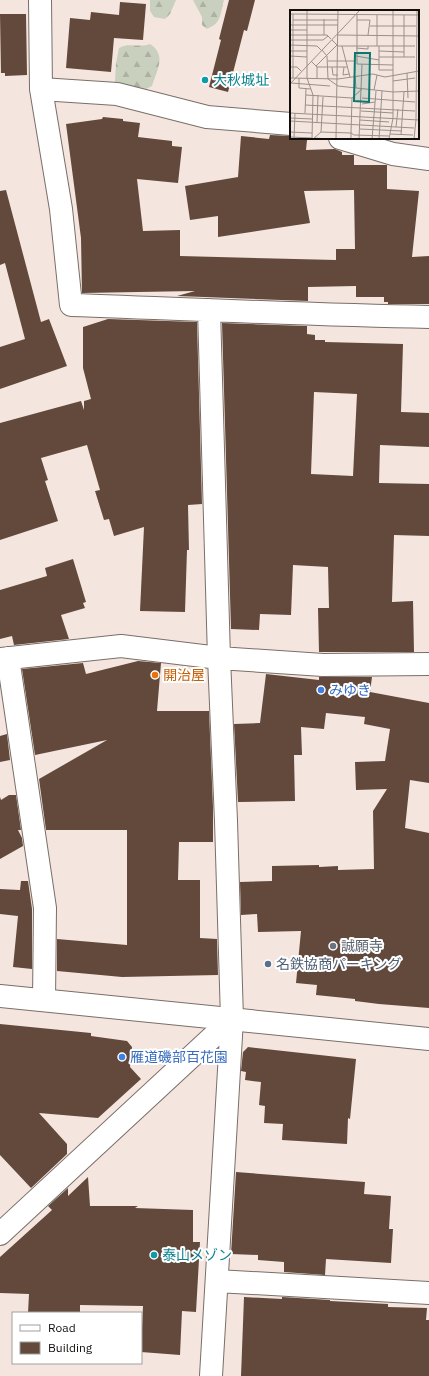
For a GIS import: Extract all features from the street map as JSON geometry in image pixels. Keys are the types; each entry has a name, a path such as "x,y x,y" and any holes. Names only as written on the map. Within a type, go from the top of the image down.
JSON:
{"street":[{"path":"40,0 41,89 61,209 71,305 317,315 429,317"},
{"path":"41,89 117,94 207,117 290,124"},
{"path":"343,139 393,154 429,159"},
{"path":"209,310 219,658 227,828 232,1019 211,1376"},
{"path":"44,1000 46,908 4,658 121,646 219,658 323,665 429,664"},
{"path":"0,996 429,1040"},
{"path":"0,1234 232,1019"},
{"path":"217,1280 429,1293"}],"green space":[{"path":"150,0 176,0 170,14 165,19 154,17 150,11"},
{"path":"193,0 224,0 220,18 212,27 207,29 202,25 202,17"},
{"path":"150,44 155,48 159,58 158,69 152,86 146,89 115,82 116,63 119,48 126,45"}],"building":[{"path":"229,0 255,0 247,31 244,30 228,92 209,87"},
{"path":"120,2 146,4 143,40 114,38 111,72 66,68 70,18 90,20 91,12 119,15"},
{"path":"0,14 26,14 27,75 5,76 5,73 1,73"},
{"path":"103,117 123,119 123,121 140,123 138,137 172,141 172,146 182,147 178,183 137,179 143,231 180,230 180,256 336,260 336,249 355,249 354,190 304,191 310,223 218,237 218,216 190,220 185,186 238,177 241,136 269,139 270,135 290,136 290,139 307,140 306,150 335,149 342,152 342,155 354,155 354,165 387,165 387,189 419,191 412,257 429,256 429,304 388,304 388,302 384,302 384,297 356,297 356,286 308,287 308,301 177,296 195,291 82,293 81,238 66,124 102,119"},
{"path":"6,190 41,322 49,319 67,366 0,389 0,347 25,339 5,263 0,265 0,191"},
{"path":"108,319 197,322 202,504 188,505 189,550 187,550 185,612 140,611 144,527 114,536 109,519 104,520 95,491 100,490 87,445 41,458 48,480 45,481 58,521 0,540 0,423 81,401 84,410 84,401 91,399 83,368 83,327"},
{"path":"222,323 307,326 307,334 315,335 315,340 325,340 325,342 403,344 401,412 429,413 429,447 380,445 379,483 429,484 429,536 394,535 392,602 413,601 414,652 319,652 318,608 329,608 328,567 293,565 291,615 260,614 259,630 231,629","holes":["314,392 357,394 353,476 311,474"]},
{"path":"73,559 86,602 83,603 85,608 61,615 69,639 14,645 12,636 0,639 0,590 47,576 45,568"},
{"path":"138,661 161,663 157,711 209,711 213,842 179,842 178,880 200,880 200,938 217,939 218,975 122,977 57,971 57,939 127,945 127,830 46,830 39,779 107,740 35,755 22,669 83,663 86,674"},
{"path":"266,674 319,680 319,677 372,677 370,692 429,703 429,783 410,780 405,828 429,833 429,1008 379,1004 355,1001 355,999 316,995 317,985 296,983 301,931 258,932 257,914 241,915 240,882 272,881 272,866 319,865 319,867 338,866 338,870 374,869 373,811 387,789 356,790 355,762 385,761 390,729 364,724 365,717 326,713 324,729 301,727 302,755 294,755 295,801 238,802 234,724 260,723"},
{"path":"7,734 10,760 0,762 0,736"},
{"path":"9,795 16,795 21,830 18,830 22,838 23,846 0,859 0,797 1,800"},
{"path":"21,881 28,881 32,909 32,969 13,967 18,916 0,914 0,889 20,890"},
{"path":"0,1024 91,1033 91,1036 127,1041 132,1047 130,1067 141,1079 98,1118 39,1113 67,1144 67,1154 31,1188 0,1155"},
{"path":"248,1047 356,1059 350,1119 348,1118 347,1144 282,1140 283,1124 264,1123 265,1106 259,1105 261,1082 245,1080 246,1072 241,1071 243,1052"},
{"path":"236,1172 365,1182 364,1194 391,1196 389,1229 393,1229 391,1263 326,1259 325,1275 284,1272 284,1262 258,1260 258,1255 231,1254"},
{"path":"88,1177 90,1206 138,1206 135,1208 193,1210 193,1242 200,1242 196,1312 182,1311 180,1355 142,1352 143,1306 80,1305 80,1312 28,1312 29,1294 0,1293 0,1257 52,1210 48,1206 68,1188 68,1196"},
{"path":"244,1297 282,1299 282,1297 388,1304 388,1307 427,1308 426,1320 429,1320 429,1376 241,1376"}],"place":[{"name":"大秋城址","path":"205,80"},
{"name":"開治屋","path":"155,675"},
{"name":"みゆき","path":"321,690"},
{"name":"誠願寺","path":"333,946"},
{"name":"名鉄協商パーキング","path":"268,964"},
{"name":"雁道磯部百花園","path":"122,1057"},
{"name":"泰山メゾン","path":"154,1255"}]}
